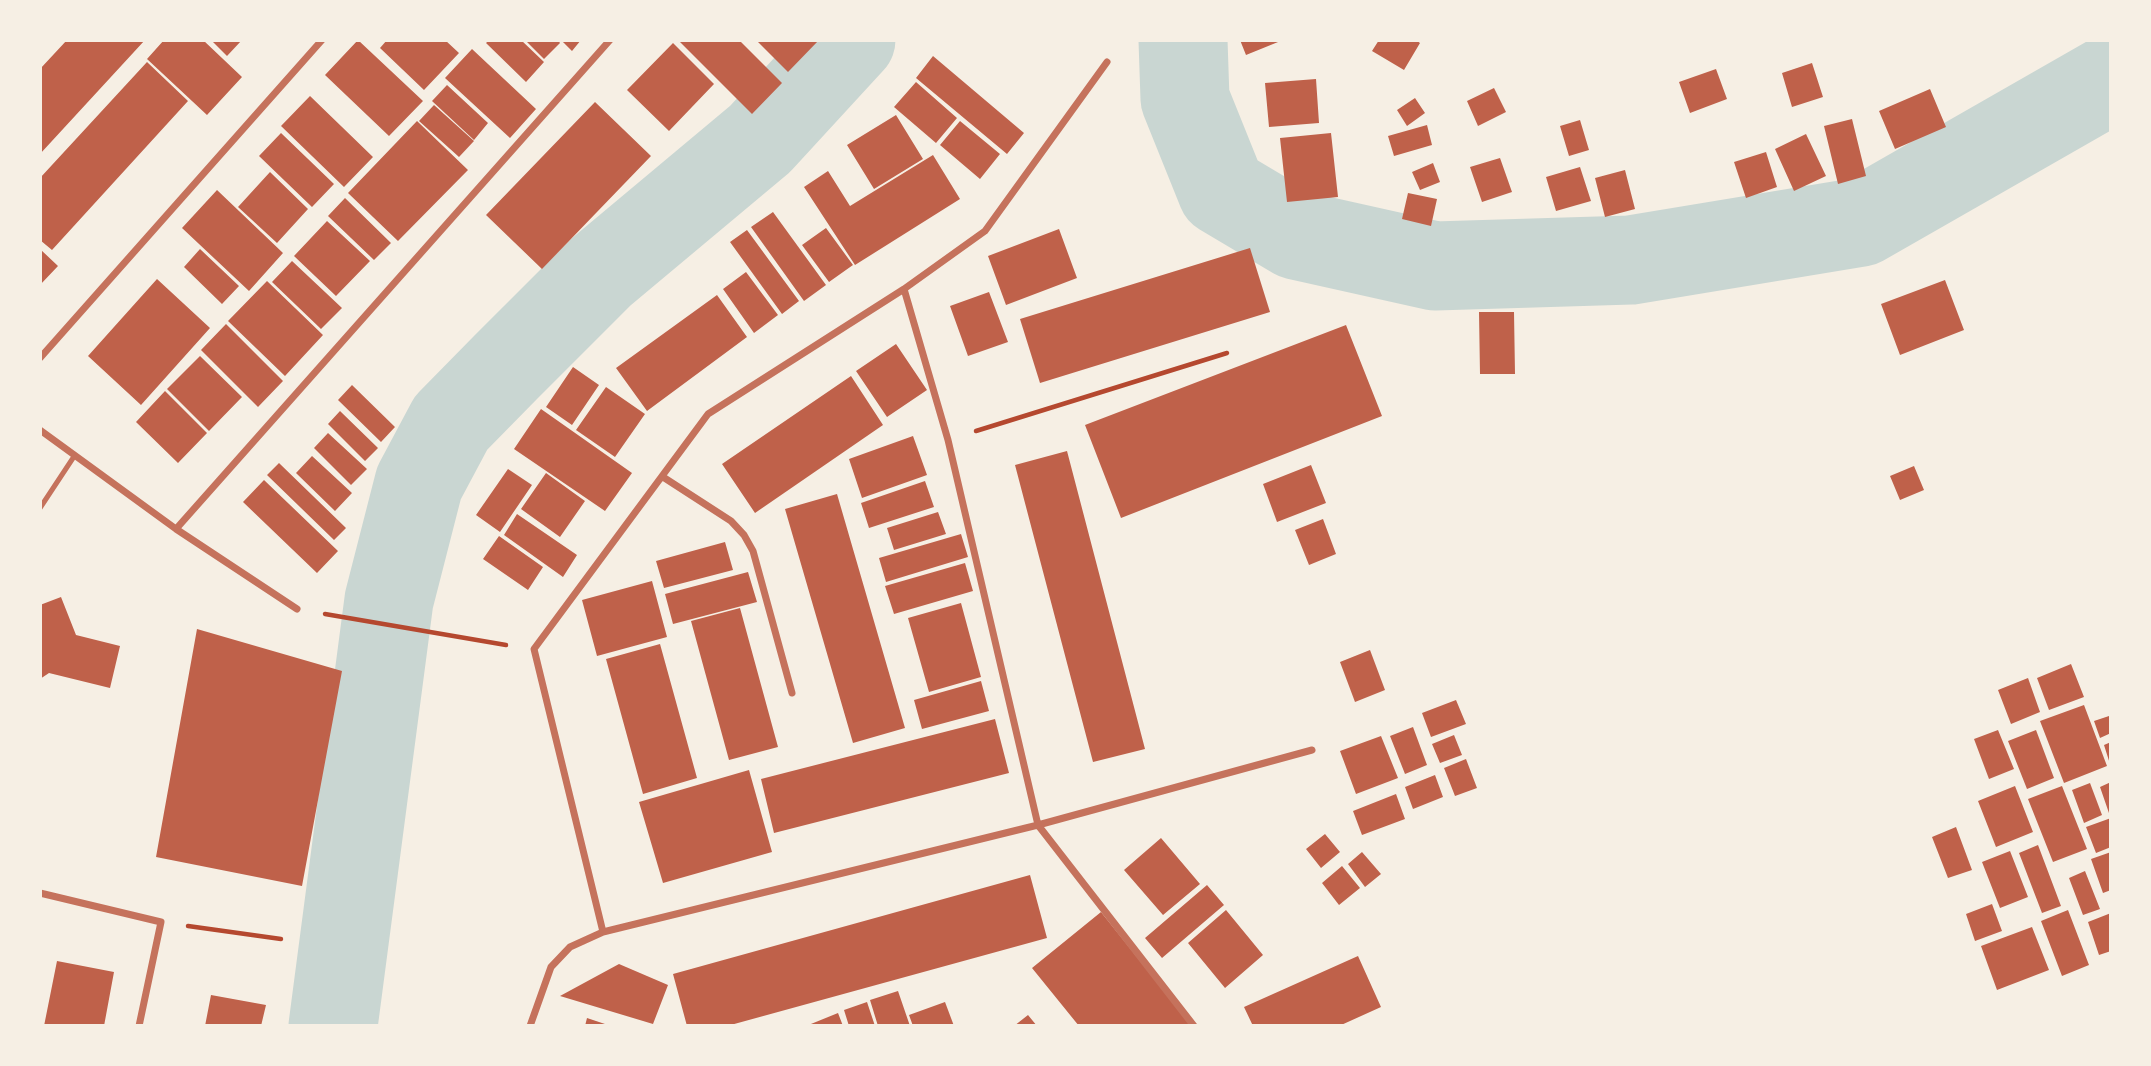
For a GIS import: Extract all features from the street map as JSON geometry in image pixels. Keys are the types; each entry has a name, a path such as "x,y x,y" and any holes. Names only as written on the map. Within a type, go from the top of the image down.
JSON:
{"street":[{"path":"40,358 322,40"},
{"path":"176,529 610,40"},
{"path":"603,932 534,649 708,414 904,289 985,231 1107,62"},
{"path":"904,289 948,440 1038,825 1194,1026"},
{"path":"40,430 176,529 297,609"},
{"path":"663,477 731,521 744,535 753,551 792,693"},
{"path":"530,1026 551,967 570,947 603,932 1038,825 1312,750"},
{"path":"40,892 161,922 139,1026"}],"lane":[{"path":"40,509 75,455"}],"path":[{"path":"948,440 1227,353"},
{"path":"297,609 496,643"},
{"path":"161,922 281,939"}],"building":[{"path":"67,40 145,40 40,154 40,69"},
{"path":"164,40 203,40 242,77 207,115 147,59"},
{"path":"211,40 242,40 227,56"},
{"path":"358,40 423,101 389,136 325,75"},
{"path":"387,40 445,40 459,53 424,90 380,48"},
{"path":"489,40 521,40 544,62 526,82 486,43"},
{"path":"525,40 558,40 560,43 544,59"},
{"path":"561,40 581,40 572,51"},
{"path":"678,40 739,40 782,83 752,114"},
{"path":"756,40 819,40 788,72"},
{"path":"1240,40 1283,40 1246,55"},
{"path":"1379,40 1416,40 1420,43 1404,70 1372,51"},
{"path":"673,43 714,84 669,131 627,90"},
{"path":"472,49 536,109 510,138 445,78"},
{"path":"933,56 1024,133 1007,154 916,78"},
{"path":"147,62 188,101 52,250 40,240 40,178"},
{"path":"1812,63 1823,97 1792,107 1782,73"},
{"path":"1716,69 1727,99 1690,113 1679,82"},
{"path":"1316,79 1319,123 1269,127 1265,83"},
{"path":"916,82 957,118 936,143 894,107"},
{"path":"447,85 488,123 474,140 432,101"},
{"path":"1494,88 1506,112 1478,126 1467,101"},
{"path":"1930,89 1946,127 1895,149 1879,111"},
{"path":"310,96 373,157 344,187 281,126"},
{"path":"1415,98 1425,113 1407,126 1397,110"},
{"path":"595,102 651,156 542,269 486,215"},
{"path":"434,105 474,141 459,157 419,121"},
{"path":"896,115 923,159 874,189 847,145"},
{"path":"1852,119 1866,176 1838,184 1824,126"},
{"path":"1580,120 1589,150 1569,156 1560,126"},
{"path":"417,121 468,170 398,241 348,193"},
{"path":"960,121 1000,154 980,179 940,145"},
{"path":"1427,125 1432,145 1394,156 1388,136"},
{"path":"281,133 334,184 312,207 259,156"},
{"path":"1331,133 1338,197 1287,202 1280,138"},
{"path":"1806,134 1826,176 1794,191 1775,149"},
{"path":"1766,152 1777,187 1746,198 1734,162"},
{"path":"933,155 960,199 855,265 804,187 828,171 850,206"},
{"path":"1500,158 1512,192 1482,202 1470,167"},
{"path":"1433,163 1440,182 1420,190 1412,172"},
{"path":"1580,167 1591,201 1556,211 1546,177"},
{"path":"1625,170 1635,209 1605,217 1595,178"},
{"path":"270,172 308,209 277,243 238,207"},
{"path":"217,190 283,253 249,291 182,228"},
{"path":"1408,193 1437,199 1431,226 1402,219"},
{"path":"345,198 391,243 374,260 328,216"},
{"path":"773,212 826,285 804,301 751,227"},
{"path":"327,221 370,261 336,296 294,256"},
{"path":"826,228 853,265 829,282 802,245"},
{"path":"1059,229 1077,278 1006,305 988,256"},
{"path":"747,230 799,301 782,314 730,242"},
{"path":"1250,248 1270,312 1040,383 1020,319"},
{"path":"40,249 58,266 40,285"},
{"path":"200,249 239,286 222,304 184,267"},
{"path":"292,261 342,308 321,329 272,282"},
{"path":"746,272 778,315 754,333 723,289"},
{"path":"157,279 210,328 141,405 88,356"},
{"path":"1945,280 1964,330 1900,355 1881,304"},
{"path":"267,281 323,335 285,376 228,321"},
{"path":"989,292 1008,342 968,356 950,306"},
{"path":"717,295 747,337 647,411 616,368"},
{"path":"1479,312 1514,312 1515,374 1480,374"},
{"path":"226,324 283,381 258,407 201,350"},
{"path":"1346,325 1382,416 1121,518 1085,425"},
{"path":"896,344 927,390 887,417 856,371"},
{"path":"200,356 242,397 209,431 167,389"},
{"path":"573,367 599,385 572,425 546,407"},
{"path":"851,376 883,425 755,513 722,464"},
{"path":"352,385 395,427 381,442 338,400"},
{"path":"606,387 645,414 615,457 576,430"},
{"path":"165,391 207,433 178,463 136,422"},
{"path":"541,409 632,473 605,511 514,449"},
{"path":"340,411 378,448 365,461 328,424"},
{"path":"328,433 367,469 351,485 314,448"},
{"path":"913,436 927,475 862,498 849,459"},
{"path":"1067,451 1145,749 1093,762 1015,465"},
{"path":"312,456 352,493 335,511 296,473"},
{"path":"279,463 346,528 334,540 267,475"},
{"path":"1311,465 1326,503 1277,522 1263,484"},
{"path":"1914,466 1924,490 1900,500 1890,476"},
{"path":"508,469 532,485 500,532 476,515"},
{"path":"546,473 585,501 560,537 521,509"},
{"path":"264,480 338,551 317,573 243,502"},
{"path":"925,481 934,507 869,528 861,503"},
{"path":"837,494 905,728 853,743 785,509"},
{"path":"938,512 946,534 894,550 887,528"},
{"path":"517,514 577,555 563,577 504,535"},
{"path":"1323,519 1336,554 1309,565 1295,530"},
{"path":"961,534 968,557 886,582 879,558"},
{"path":"499,536 543,567 528,590 483,559"},
{"path":"725,542 733,570 664,588 656,561"},
{"path":"965,563 973,591 894,614 885,586"},
{"path":"748,572 757,602 673,624 665,594"},
{"path":"652,581 667,637 597,656 582,600"},
{"path":"61,597 76,635 120,646 110,688 49,673 40,679 40,605"},
{"path":"961,603 981,677 929,692 908,618"},
{"path":"740,608 778,747 729,760 691,621"},
{"path":"197,629 342,671 302,886 156,857"},
{"path":"660,644 697,778 643,794 606,659"},
{"path":"1370,650 1385,690 1355,702 1340,662"},
{"path":"2071,664 2084,697 2049,710 2037,678"},
{"path":"2028,678 2040,712 2011,724 1998,690"},
{"path":"981,681 989,711 922,729 914,700"},
{"path":"1456,700 1466,724 1431,737 1422,713"},
{"path":"2084,705 2107,766 2064,783 2040,721"},
{"path":"2109,716 2111,733 2100,738 2094,721"},
{"path":"995,719 1009,773 774,833 761,779"},
{"path":"1413,727 1427,765 1405,774 1390,736"},
{"path":"1998,730 2014,769 1989,779 1974,739"},
{"path":"2036,730 2054,778 2027,789 2008,741"},
{"path":"1454,735 1462,755 1440,763 1432,744"},
{"path":"1381,736 1398,778 1356,794 1340,751"},
{"path":"2111,742 2111,763 2110,764 2104,745"},
{"path":"1466,759 1477,788 1455,796 1444,768"},
{"path":"749,770 772,852 663,883 639,802"},
{"path":"1435,775 1443,797 1413,809 1405,787"},
{"path":"2111,782 2111,816 2110,816 2100,787"},
{"path":"2090,783 2102,815 2084,823 2072,790"},
{"path":"2015,786 2033,832 1996,847 1978,801"},
{"path":"2062,786 2087,849 2053,862 2028,799"},
{"path":"1396,794 1405,819 1362,835 1353,811"},
{"path":"2111,818 2111,847 2096,853 2086,827"},
{"path":"1956,827 1972,870 1948,878 1932,837"},
{"path":"1325,834 1340,852 1321,868 1306,849"},
{"path":"1161,838 1200,884 1163,915 1124,870"},
{"path":"2038,845 2061,906 2042,913 2019,853"},
{"path":"2010,851 2028,897 2000,908 1982,862"},
{"path":"1362,852 1381,874 1365,887 1348,864"},
{"path":"2111,852 2111,890 2103,893 2091,859"},
{"path":"1342,866 1360,888 1339,905 1322,883"},
{"path":"2085,871 2100,909 2083,915 2069,878"},
{"path":"1030,875 1047,938 727,1026 687,1026 673,974"},
{"path":"1207,885 1224,905 1162,958 1145,938"},
{"path":"1992,904 2002,931 1975,941 1966,914"},
{"path":"1226,910 1263,955 1225,988 1188,943"},
{"path":"2068,910 2089,965 2062,976 2041,921"},
{"path":"1101,912 1192,1026 1079,1026 1032,968"},
{"path":"2111,913 2111,951 2099,955 2088,922"},
{"path":"2032,927 2049,970 1997,990 1981,946"},
{"path":"1358,956 1381,1007 1339,1026 1253,1026 1244,1007"},
{"path":"57,961 114,972 104,1026 44,1026"},
{"path":"619,964 668,985 653,1024 560,996"},
{"path":"898,991 910,1026 878,1026 870,1000"},
{"path":"211,995 266,1005 261,1026 205,1026"},
{"path":"867,1002 875,1026 849,1026 844,1010"},
{"path":"945,1002 954,1026 913,1026 909,1015"},
{"path":"838,1013 843,1026 806,1026"},
{"path":"1028,1015 1037,1026 1014,1026"},
{"path":"587,1018 608,1025 608,1026 585,1026"}],"waterway":[{"path":"333,1026 389,600 419,483 451,423 601,272 760,139 851,40"},
{"path":"1183,40 1185,99 1222,191 1296,235 1435,266 1631,260 1861,222 2111,79"}]}
